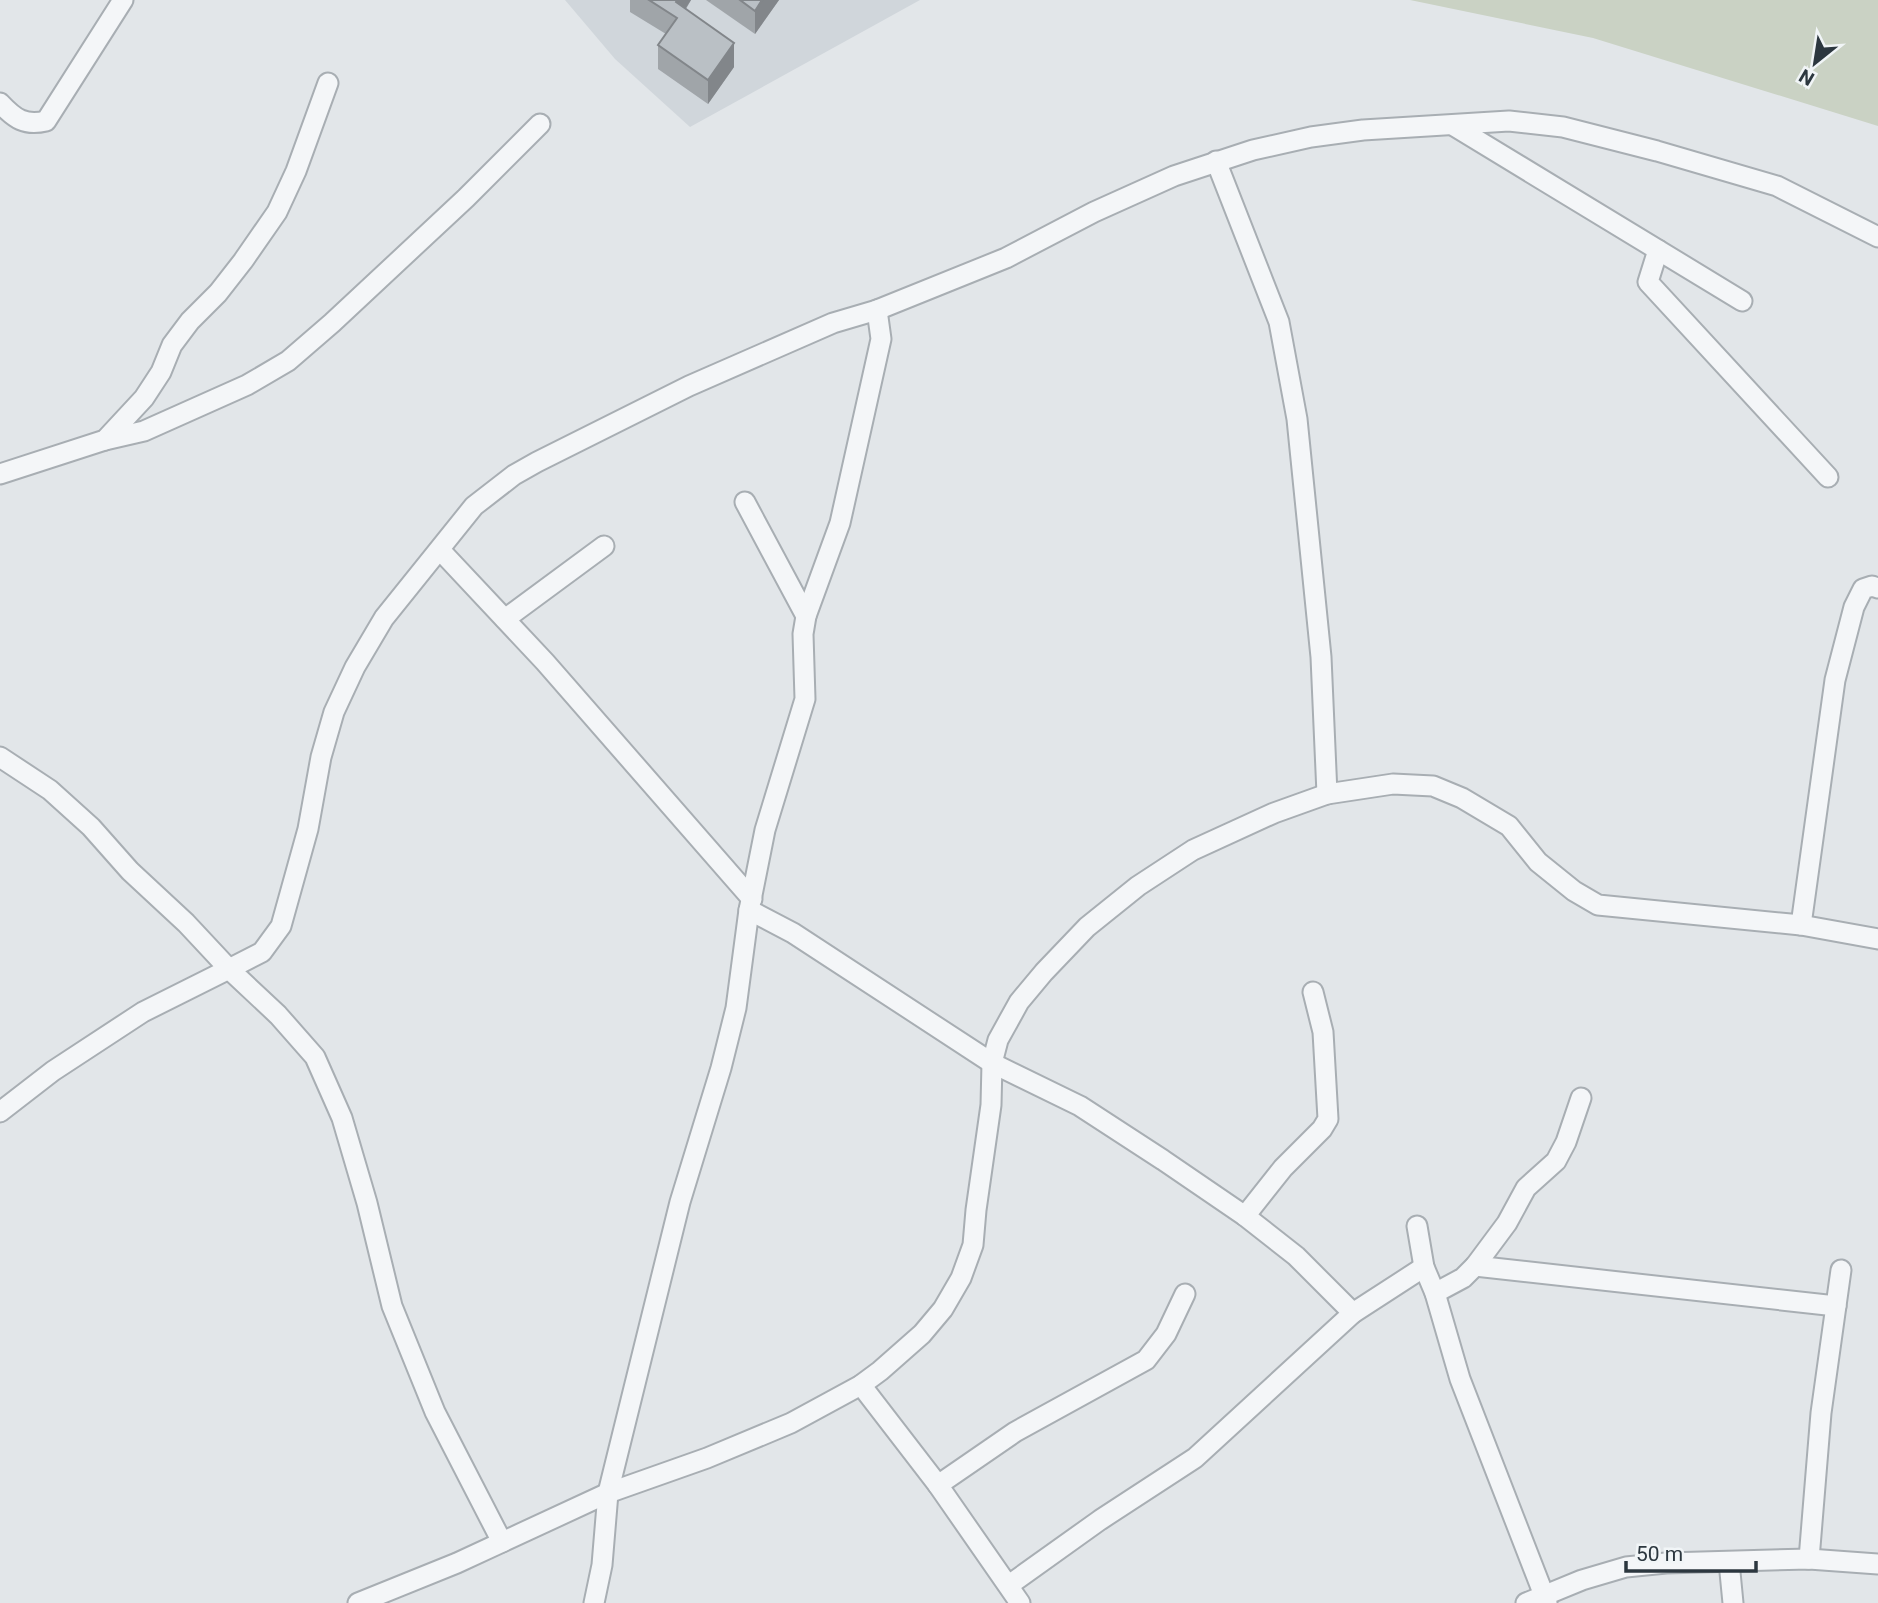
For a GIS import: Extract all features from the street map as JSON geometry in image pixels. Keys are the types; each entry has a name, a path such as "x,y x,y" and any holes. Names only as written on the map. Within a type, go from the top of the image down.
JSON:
{"street":[{"path":"0,103 15,119 32,125 46,121 123,0"},
{"path":"105,440 144,398 161,372 172,345 190,321 218,293 277,212 296,171 328,83"},
{"path":"0,1112 53,1071 132,1019 262,952 281,926 293,889 308,829 321,757 334,712 355,667 384,618 474,506 514,475 689,386 833,323 877,310 1006,258 1094,212 1174,176 1253,150 1311,137 1363,130 1509,121 1563,127 1777,186 1878,237"},
{"path":"0,474 105,440 144,431 247,385 288,361 466,198 540,124"},
{"path":"1454,126 1742,301"},
{"path":"1216,161 1279,321 1297,419 1321,657 1327,794"},
{"path":"1658,250 1648,282 1828,477"},
{"path":"594,1603 602,1565 608,1493 680,1202 721,1068 736,1008 765,830 805,699 803,634 806,615 840,523 881,339 877,310"},
{"path":"745,502 806,615"},
{"path":"505,619 604,547"},
{"path":"440,550 505,619 751,904 992,1063 1080,1107 1245,1216 1296,1256 1353,1313"},
{"path":"1801,925 1835,680 1854,607 1863,589 1872,586 1878,588"},
{"path":"0,757 50,790 91,827 130,871 278,1015 315,1057 342,1118 367,1203 392,1306 435,1412 502,1542"},
{"path":"358,1603 502,1542 608,1493 707,1458 791,1423 861,1385 880,1371 922,1334 943,1309 961,1278 973,1245 992,1105 992,1063 998,1040 1019,1002 1070,945 1138,886 1193,850 1275,813 1327,794 1393,784 1433,786 1462,798 1510,826 1538,862 1574,891 1598,905 1801,925 1878,939"},
{"path":"1245,1216 1283,1168 1322,1129 1328,1119 1323,1032 1313,992"},
{"path":"1435,1293 1463,1278 1475,1266 1507,1223 1526,1188 1556,1161 1566,1142 1581,1098"},
{"path":"1417,1226 1424,1267 1435,1293 1460,1379 1539,1600 1582,1580 1626,1567 1666,1563 1809,1559 1878,1564"},
{"path":"1475,1266 1836,1306"},
{"path":"1010,1585 1100,1520 1195,1458 1353,1313 1424,1267"},
{"path":"1809,1559 1821,1413 1841,1270"},
{"path":"938,1485 1016,1432 1146,1360 1166,1334 1185,1294"},
{"path":"861,1385 938,1485 1020,1603"},
{"path":"1728,1562 1733,1603"}],"shaded area":[{"path":"565,0 920,0 690,127 615,59"},
{"path":"1410,0 1878,0 1878,126 1593,38"}],"building":[{"path":"649,0 677,0 676,2 734,43 708,80 658,45 677,18"},
{"path":"740,0 762,0 755,11"}]}
